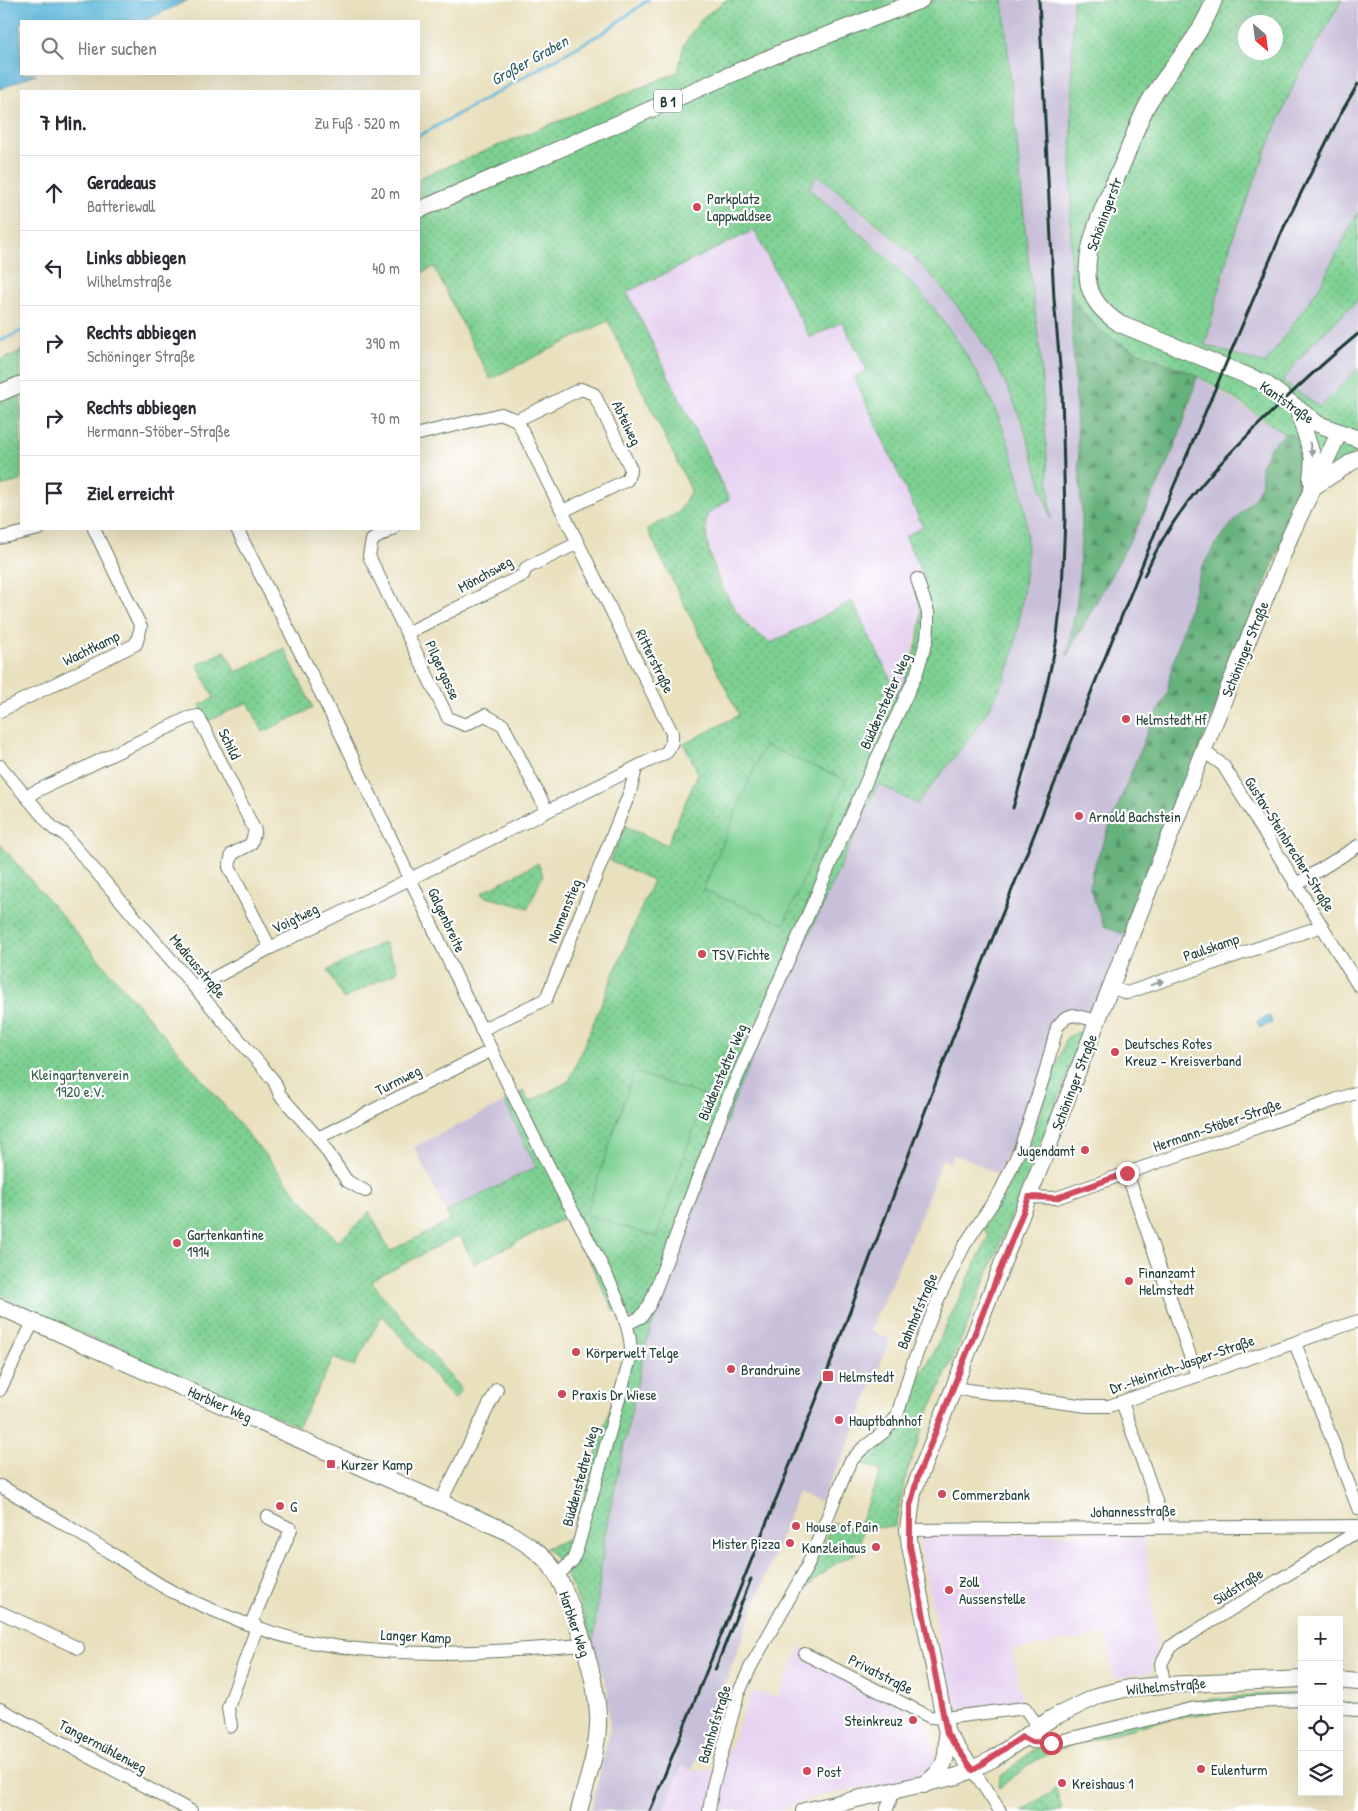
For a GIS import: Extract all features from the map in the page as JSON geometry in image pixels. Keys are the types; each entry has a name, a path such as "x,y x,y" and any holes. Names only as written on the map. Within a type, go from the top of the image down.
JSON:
{"main road":[{"name":"B 1","path":"420,210 785,51 921,0"},
{"name":"Schöningerstr","path":"1214,0 1195,39 1157,89 1142,117 1099,222 1088,258 1088,276 1092,295 1108,316 1140,333 1217,364"},
{"name":"Kantstraße","path":"1217,364 1265,383 1318,424 1358,439"},
{"path":"0,393 20,384"},
{"path":"1298,410 1313,458 1311,490"},
{"name":"Schöninger Straße","path":"973,1770 946,1726 908,1530 913,1492 1203,751 1311,490 1339,433"},
{"path":"1311,490 1358,458"},
{"name":"Harbker Weg","path":"0,1307 441,1501 506,1531 542,1556 557,1576 596,1686 598,1726 580,1811"},
{"name":"Wilhelmstraße","path":"804,1811 924,1786 973,1770 1038,1727 1100,1695 1129,1688 1164,1685 1298,1680"},
{"path":"1343,1680 1358,1682"},
{"path":"924,1786 946,1762 946,1726"}],"street":[{"name":"Abteiweg","path":"517,420 581,389 594,394 598,402 631,469 627,480 562,511"},
{"path":"420,434 501,414 517,420"},
{"name":"Ritterstraße","path":"410,879 667,752 672,742 672,733 517,420"},
{"path":"0,538 35,530"},
{"name":"Wachtkamp","path":"0,711 136,644 141,627 94,530"},
{"name":"Galgenbreite","path":"238,530 299,649 481,1030 607,1279 627,1324"},
{"name":"Pilgergasse","path":"391,530 372,540 369,556 448,718 465,725 486,715 503,725 547,811"},
{"name":"Mönchsweg","path":"407,632 523,575 526,568 578,543"},
{"name":"Büddenstedter Weg","path":"557,1576 573,1560 578,1546 630,1359 632,1342 627,1324 641,1317 650,1304 728,1098 869,775 916,675 927,639 928,626 928,612 917,579"},
{"name":"Schild","path":"26,796 188,718 198,716 255,832 251,844 232,854 229,867 270,948"},
{"name":"Gustav-Steinbrecher-Straße","path":"1203,751 1223,765 1358,985"},
{"name":"Medicusstraße","path":"0,766 54,829 64,834 274,1081 280,1095 318,1138 347,1181 366,1191"},
{"name":"Nonnenstieg","path":"481,1030 546,999 630,792 636,768"},
{"path":"1295,885 1358,846"},
{"name":"Voigtweg","path":"195,988 270,948 410,879"},
{"name":"Paulskamp","path":"1110,987 1127,992 1322,926"},
{"name":"Bahnhofstraße","path":"711,1809 728,1721 744,1679 799,1583 850,1462 862,1449 886,1431 896,1416 912,1366 939,1297 964,1246 1001,1190 1020,1149 1045,1073 1057,1027 1065,1018 1073,1015 1098,1021"},
{"name":"Turmweg","path":"318,1138 492,1050"},
{"name":"Hermann-Stöber-Straße","path":"1029,1197 1056,1198 1358,1092"},
{"path":"1127,1173 1197,1376"},
{"name":"Dr.-Heinrich-Jasper-Straße","path":"953,1388 1087,1406 1109,1406 1358,1320"},
{"path":"0,1390 33,1322"},
{"path":"1295,1342 1358,1508"},
{"path":"441,1501 497,1389"},
{"path":"1122,1402 1165,1527"},
{"name":"Langer Kamp","path":"0,1486 41,1509 174,1592 254,1626 303,1640 387,1652 422,1654 488,1653 582,1645"},
{"path":"231,1726 228,1708 254,1626 291,1529 267,1517"},
{"name":"Johannesstraße","path":"908,1530 1358,1526"},
{"name":"Südstraße","path":"1164,1685 1161,1664 1170,1647 1358,1531"},
{"path":"0,1612 78,1648"},
{"name":"Privatstraße","path":"805,1654 946,1726"},
{"path":"1022,1737 1032,1742 1051,1743 1200,1707 1298,1700"},
{"path":"1343,1707 1358,1711"},
{"path":"946,1726 964,1715 1025,1708 1038,1727"},
{"name":"Tangermühlenweg","path":"0,1709 191,1811"},
{"path":"973,1770 1000,1811"},
{"path":"886,1811 894,1792"}],"shaded area":[{"path":"1003,0 1073,0 1070,290 1082,522 1078,594 1067,654 1160,480 1189,410 1197,376 1285,434 1271,446 1261,466 1262,483 1256,496 1219,539 1191,603 1170,673 1168,693 1148,730 1090,889 1097,904 1125,935 1091,1020 1070,1018 1062,1025 1027,1116 997,1174 968,1159 953,1155 950,1162 942,1159 922,1213 870,1330 890,1339 845,1453 819,1502 798,1492 692,1770 682,1766 663,1811 591,1811 610,1730 607,1688 593,1644 596,1607 605,1533 646,1342 738,1090 878,784 917,804 972,733 995,697 1026,537 1021,492 991,401 975,371 935,310 909,281 888,258 809,189 818,175 919,261 958,305 993,359 1006,385 1016,408 1051,516 1040,351 1028,258"},
{"path":"1342,0 1358,0 1358,212 1320,286 1265,364 1205,345 1207,333 1231,243 1264,156 1294,84"},
{"path":"754,230 810,338 842,322 867,371 854,378 923,527 925,579 920,606 921,618 911,659 898,694 852,601 771,643 750,628 730,601 711,555 704,526 707,515 729,500 626,291"},
{"path":"1358,300 1358,369 1320,407 1282,381 1311,345"},
{"path":"505,1102 536,1167 446,1212 414,1147"},
{"path":"1144,1533 1157,1646 1151,1672 1114,1679 1106,1635 1012,1650 1022,1700 953,1711 918,1536"},
{"path":"800,1647 927,1722 938,1768 920,1777 815,1797 781,1811 663,1811 682,1765 692,1770 721,1770 752,1691 778,1697"}],"green space":[{"name":"Kleingartenverein 1920 e.V.","path":"726,0 1003,0 1028,258 1040,351 1051,519 1016,407 987,349 969,322 930,274 907,251 817,175 809,189 875,247 921,293 967,355 993,405 1013,458 1025,512 1027,535 1026,559 1018,629 1009,666 992,703 969,738 917,804 878,784 738,1090 646,1343 605,1533 593,1644 569,1580 563,1569 546,1548 566,1540 573,1533 636,1320 613,1310 568,1216 474,1264 460,1235 371,1281 462,1390 454,1399 382,1315 354,1367 334,1358 298,1426 88,1337 16,1303 0,1293 0,844 217,1097 337,1242 364,1219 369,1211 390,1251 450,1221 446,1212 536,1167 505,1102 523,1091 529,1102 569,1081 653,880 610,861 625,826 667,845 698,773 684,744 739,715 647,529 679,512 691,490 608,321 490,379 434,267 420,274 420,178 678,72 684,44 702,18","holes":["754,230 810,338 842,322 867,370 854,377 923,527 905,536 925,579 914,586 921,616 919,636 898,694 852,601 771,643 749,627 740,617 724,590 707,543 707,515 729,499 627,292"]},
{"path":"1073,0 1342,0 1294,84 1264,156 1231,243 1205,345 1265,364 1320,286 1358,212 1358,300 1311,345 1282,381 1320,407 1358,369 1358,452 1306,482 1294,435 1285,434 1229,395 1195,375 1140,353 1107,336 1080,309 1070,290"},
{"path":"1070,290 1080,308 1092,323 1107,335 1141,354 1197,376 1174,448 1158,484 1123,554 1067,656 1078,594 1082,522"},
{"path":"20,351 20,481 0,486 0,360"},
{"path":"1285,434 1294,435 1307,455 1306,482 1125,935 1104,926 1090,889 1092,871 1148,730 1168,693 1170,673 1201,569 1219,539 1256,496 1262,483 1261,466 1271,446"},
{"path":"284,648 313,708 263,732 248,702 208,721 200,705 214,698 197,665 225,651 236,672"},
{"path":"764,745 846,780 784,924 703,890"},
{"path":"538,863 543,875 528,908 483,896 481,893"},
{"path":"384,942 398,971 343,999 328,970"},
{"path":"1078,1032 1085,1033 964,1333 929,1412 907,1472 895,1527 864,1528 857,1553 837,1563 820,1575 791,1607 810,1578 832,1523 857,1530 881,1471 860,1462 885,1440 899,1421 905,1402 933,1353 989,1235 983,1229 1025,1157 1066,1038"},
{"path":"634,1072 705,1096 656,1237 586,1214"},
{"path":"1265,1694 1298,1694 1270,1705 1167,1719 1056,1750 1030,1764 999,1788 1000,1777 1036,1747 1181,1706 1181,1702"},
{"path":"1056,1788 1062,1811 1021,1811 1052,1792"}],"water":[{"path":"0,0 188,0 146,20 20,20 20,75 34,75 0,89"},
{"path":"1270,1016 1272,1023 1260,1028 1257,1021"}],"waterway":[{"name":"Großer Graben","path":"420,135 604,32 648,0"},
{"name":"Großer Graben","path":"0,341 20,331"}],"railway":[{"path":"1013,808 1041,712 1056,644 1062,592 1065,517 1062,389 1054,299 1039,0"},
{"path":"650,1811 823,1383 953,1037 1173,488 1284,227 1341,113 1358,84"},
{"path":"1144,576 1170,528 1202,484 1238,444 1327,360 1358,334"},
{"path":"715,1670 751,1579"}],"place":[{"name":"Parkplatz Lappwaldsee","path":"697,207"},
{"name":"Helmstedt Hf","path":"1126,719"},
{"name":"Arnold Bachstein","path":"1079,816"},
{"name":"TSV Fichte","path":"702,954"},
{"name":"Deutsches Rotes Kreuz - Kreisverband","path":"1115,1052"},
{"name":"Jugendamt","path":"1085,1150"},
{"name":"Gartenkantine 1914","path":"177,1243"},
{"name":"Finanzamt Helmstedt","path":"1129,1281"},
{"name":"Körperwelt Telge","path":"576,1352"},
{"name":"Brandruine","path":"731,1369"},
{"name":"Helmstedt","path":"828,1376"},
{"name":"Praxis Dr Wiese","path":"562,1394"},
{"name":"Hauptbahnhof","path":"839,1420"},
{"name":"Kurzer Kamp","path":"331,1464"},
{"name":"Commerzbank","path":"942,1494"},
{"name":"G","path":"280,1506"},
{"name":"House of Pain","path":"796,1526"},
{"name":"Mister Pizza","path":"790,1543"},
{"name":"Kanzleihaus","path":"876,1547"},
{"name":"Zoll Aussenstelle","path":"949,1590"},
{"name":"Steinkreuz","path":"913,1720"},
{"name":"Eulenturm","path":"1201,1769"},
{"name":"Post","path":"807,1771"},
{"name":"Kreishaus 1","path":"1062,1783"}],"route":[{"path":"1051,1743 1032,1742 1022,1737 973,1770 947,1734 910,1546 908,1530 910,1506 918,1476 1029,1197 1042,1199 1056,1198 1127,1173"}]}
